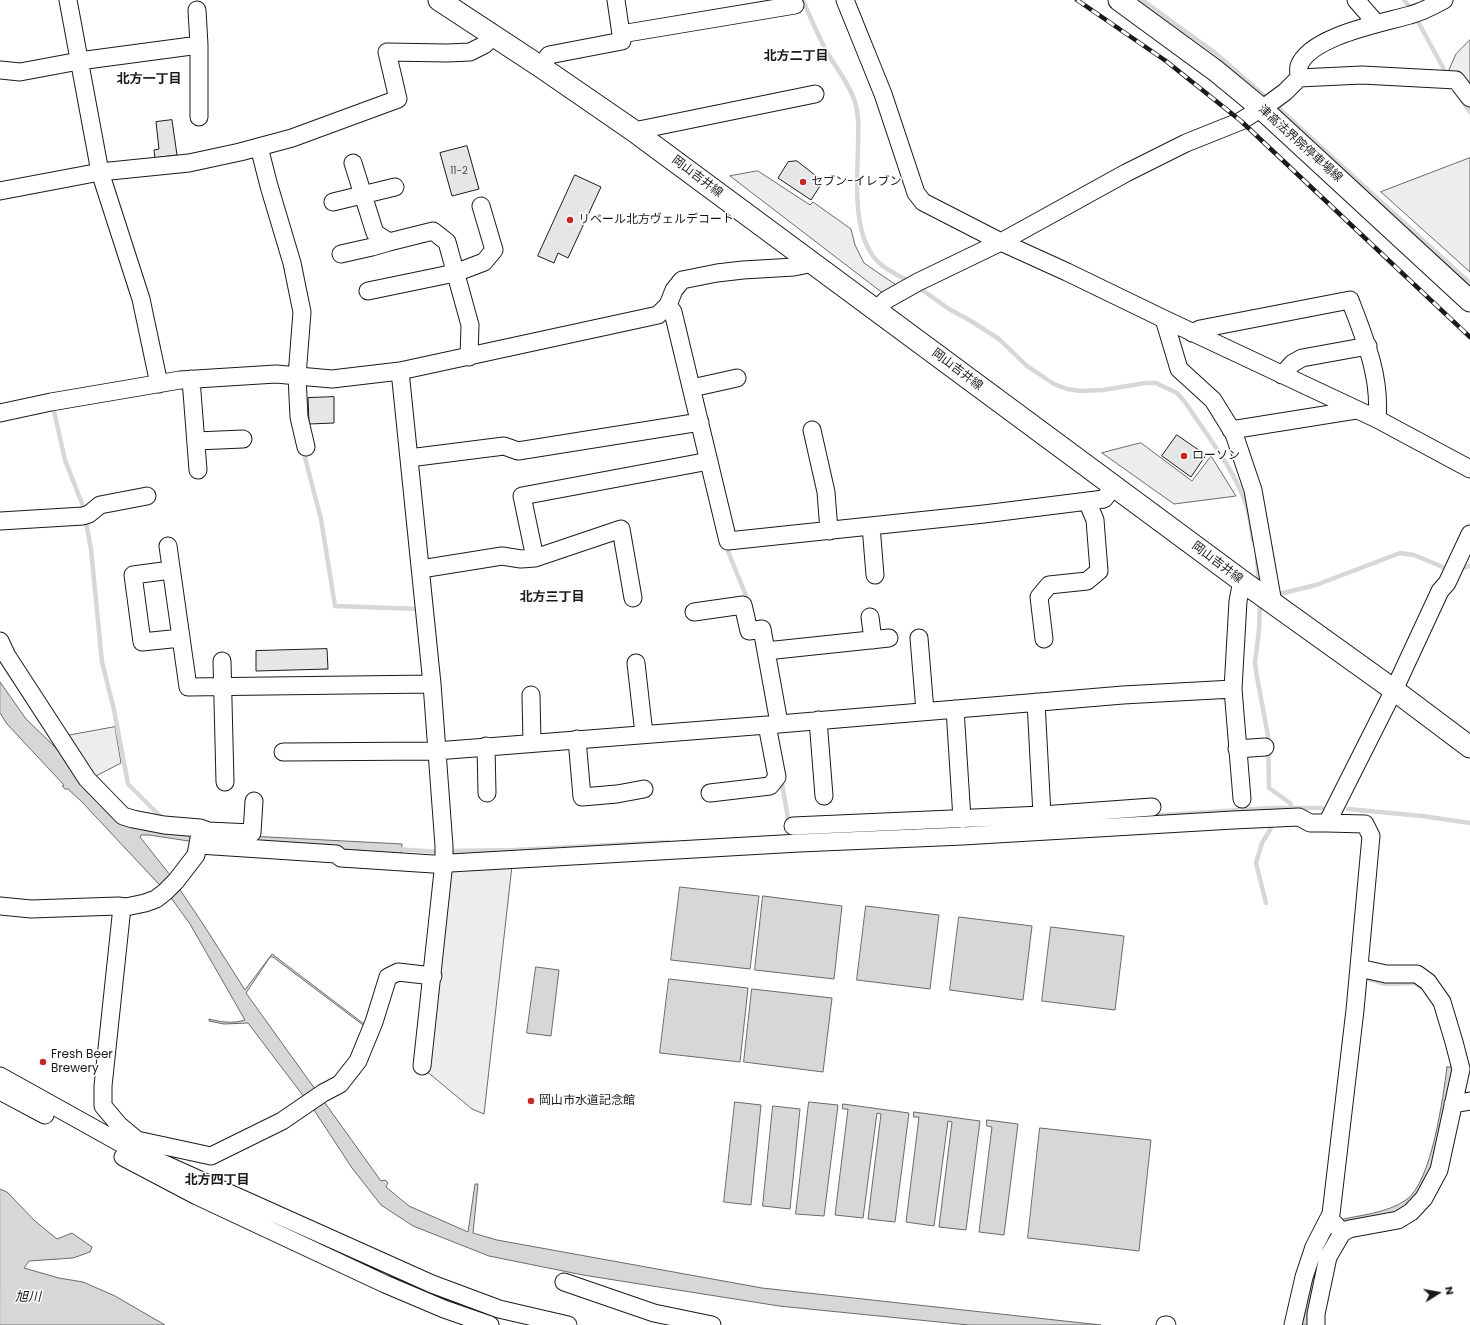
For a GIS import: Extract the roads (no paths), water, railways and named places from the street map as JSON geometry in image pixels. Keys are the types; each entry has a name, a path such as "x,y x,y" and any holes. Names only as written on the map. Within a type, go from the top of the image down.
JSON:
{"main road":[{"name":"岡山吉井線","path":"439,0 541,67 634,131 1246,584 1271,599 1470,747"},
{"name":"津高法界院停車場線","path":"1119,0 1216,71 1268,104 1470,301"}],"street":[{"path":"68,0 100,172 141,299 159,384"},
{"path":"541,67 549,55 622,41 616,0"},
{"path":"845,0 883,94 916,193 923,202 930,207 1001,242 1356,410 1378,419 1470,469"},
{"path":"1356,0 1376,23"},
{"path":"1299,78 1299,67 1304,57 1310,51 1336,36 1376,23 1414,14 1444,0"},
{"path":"621,34 762,5 795,5"},
{"path":"197,10 199,45 199,117"},
{"path":"0,192 100,172 189,163 292,138 398,99 387,52 470,52 484,45 494,36"},
{"path":"0,70 20,72 79,61 199,45"},
{"path":"876,310 886,300 1001,242 1126,173 1186,143 1240,121 1268,104 1299,78 1362,74 1456,80 1470,98"},
{"path":"634,131 815,94"},
{"path":"259,147 292,263 302,312 297,376 299,417 306,447"},
{"path":"353,163 375,233 389,242"},
{"path":"333,202 363,196 395,187"},
{"path":"368,291 455,273 484,262 494,250 481,206"},
{"path":"342,254 433,232 446,242 470,325 469,357"},
{"path":"0,413 51,402 191,379 276,374 332,379 400,371 658,315 668,305 674,290 682,280 717,273 794,267 810,262"},
{"path":"1192,332 1200,329 1350,300 1368,346 1376,378 1379,403 1378,419"},
{"path":"668,305 673,312 692,388 696,422 728,541 984,514 1104,499 1114,486"},
{"path":"1164,319 1179,369 1213,400 1232,430 1253,490 1271,599"},
{"path":"1282,375 1293,363 1302,358 1368,346"},
{"path":"400,371 421,569 432,751 444,855 433,976 422,1066"},
{"path":"692,388 737,378"},
{"path":"191,379 198,470"},
{"path":"1232,430 1356,410"},
{"path":"409,458 504,446 518,451 696,422"},
{"path":"812,430 826,492 829,531"},
{"path":"196,441 243,439"},
{"path":"535,558 522,496 706,461"},
{"path":"0,521 86,515 100,505 147,496"},
{"path":"1044,639 1039,597 1049,585 1087,581 1099,571 1095,520 1087,501"},
{"path":"871,526 875,575"},
{"path":"421,569 502,556 521,559 535,558 621,529 633,598"},
{"path":"1327,823 1394,690 1440,591 1453,569 1470,534"},
{"path":"168,546 188,687 427,684"},
{"path":"171,570 133,575 142,642 181,638"},
{"path":"1242,799 1233,689 1238,601 1246,584"},
{"path":"694,612 743,605 749,631 762,629 766,651 773,724 777,777 770,786 710,793"},
{"path":"766,651 881,639 870,617"},
{"path":"919,638 925,711"},
{"path":"0,641 8,656 87,778 123,816 164,825 199,837 336,854 341,858 433,864 444,855 832,833 962,819 1152,807"},
{"path":"222,661 224,687 225,782"},
{"path":"636,663 644,734"},
{"path":"284,752 432,751 1123,694 1233,689"},
{"path":"531,695 532,743"},
{"path":"1036,702 1042,815"},
{"path":"955,709 962,819"},
{"path":"818,720 824,796"},
{"path":"577,739 582,797 617,794 644,789"},
{"path":"486,746 487,793"},
{"path":"1237,749 1265,747"},
{"path":"0,906 31,909 126,907 156,899 170,887 196,855 199,837 208,830 252,833 254,801"},
{"path":"793,826 832,833 963,836 1300,817 1310,823 1365,824 1371,836 1354,1018 1330,1214 1314,1247 1304,1277 1294,1325"},
{"path":"122,907 103,1086 103,1106 135,1145 211,1156 282,1121 323,1093 340,1084 358,1061 374,1022 388,977 398,972 433,976"},
{"path":"1316,1325 1316,1314 1328,1257 1342,1233 1349,1229 1398,1220 1411,1212 1424,1198 1439,1170 1461,1069 1442,1002 1428,982 1417,974 1386,974 1359,968"},
{"path":"0,1076 135,1145 432,1284 499,1309 568,1325"},
{"path":"0,1090 197,1196 385,1284 490,1325"},
{"path":"1453,1104 1470,1101"},
{"path":"1329,1216 1342,1233"},
{"path":"564,1282 654,1313 712,1325"}],"water":[{"path":"0,682 26,719 53,745 119,815 211,834 402,844 401,855 195,842 149,835 141,835 140,837 170,875 245,990 272,954 368,1027 367,1028 273,957 270,957 246,993 381,1181 385,1180 388,1183 386,1187 409,1206 468,1232 475,1184 478,1184 473,1233 497,1240 762,1288 1101,1325 969,1325 779,1306 583,1275 489,1256 413,1226 381,1205 352,1168 314,1110 248,1023 224,1024 209,1021 209,1019 227,1022 245,1020 190,924 169,895 82,802 68,789 65,789 62,786 64,785 7,724 0,713"},
{"path":"680,887 759,896 750,969 671,960"},
{"path":"763,896 842,906 834,979 755,970"},
{"path":"866,906 939,915 930,989 857,980"},
{"path":"959,917 1032,926 1023,1000 950,990"},
{"path":"1051,927 1124,936 1115,1010 1042,1001"},
{"path":"536,967 559,970 551,1036 527,1033"},
{"path":"669,979 748,988 740,1062 660,1053"},
{"path":"752,989 832,998 823,1072 744,1062"},
{"path":"1447,1067 1456,1067 1439,1156 1410,1210 1346,1227 1313,1325 1301,1325 1318,1253 1339,1220 1374,1213 1399,1204 1406,1200 1415,1190 1423,1176 1435,1138 1443,1098"},
{"path":"735,1102 761,1105 751,1205 724,1202"},
{"path":"809,1102 838,1105 824,1216 796,1214"},
{"path":"843,1104 909,1113 895,1222 868,1219 881,1114 877,1113 863,1218 835,1215 848,1109 843,1109"},
{"path":"773,1106 800,1109 790,1209 763,1206"},
{"path":"914,1112 980,1121 966,1230 939,1227 952,1122 948,1121 934,1226 906,1222 919,1117 914,1117"},
{"path":"987,1120 1018,1124 1004,1235 979,1232 992,1127 987,1126"},
{"path":"1040,1128 1151,1140 1139,1251 1028,1238"},
{"name":"旭川","path":"0,1189 7,1192 35,1221 57,1239 72,1233 92,1247 90,1252 73,1258 29,1261 24,1268 59,1278 83,1282 115,1296 165,1325 0,1325"}],"waterway":[{"path":"803,0 815,29 850,90 857,108 857,192 860,224 864,239 870,252 879,263 910,282"},
{"path":"1142,0 1214,52 1269,100"},
{"path":"1404,0 1412,10"},
{"path":"1415,16 1447,75"},
{"path":"1455,91 1470,112"},
{"path":"1275,105 1470,283"},
{"path":"918,287 949,309 999,339 1027,366 1054,384 1067,389 1081,391 1103,390 1145,383 1156,383 1177,393 1185,402 1211,440 1235,479 1247,507 1253,540"},
{"path":"54,411 65,460 83,506 91,549 102,662 114,710 128,784 164,820"},
{"path":"303,450 321,519 335,606 420,609"},
{"path":"725,544 749,603"},
{"path":"1275,595 1316,585 1400,553 1414,555 1445,568 1450,568"},
{"path":"1257,559 1259,586"},
{"path":"1458,569 1470,566"},
{"path":"1260,601 1259,630 1255,663 1268,736 1269,788 1290,803 1292,808"},
{"path":"781,778 789,824"},
{"path":"1134,817 1271,808 1322,808"},
{"path":"1348,809 1422,816 1470,823"},
{"path":"849,832 977,826"},
{"path":"1266,903 1256,863 1262,843 1271,828"},
{"path":"447,851 514,850 668,842"},
{"path":"395,849 440,852"},
{"path":"1366,978 1385,984 1414,983 1421,987"}],"railway":[{"path":"1077,0 1166,61 1241,121 1470,337"}],"place":[{"name":"セブン-イレブン","path":"803,182"},
{"name":"リベール北方ヴェルデコート","path":"570,220"},
{"name":"ローソン","path":"1184,456"},
{"name":"Fresh Beer Brewery","path":"43,1062"},
{"name":"岡山市水道記念館","path":"531,1101"}],"district":[{"name":"北方二丁目","path":"796,57"},
{"name":"北方一丁目","path":"149,80"},
{"name":"北方三丁目","path":"552,598"},
{"name":"北方四丁目","path":"217,1181"}]}
